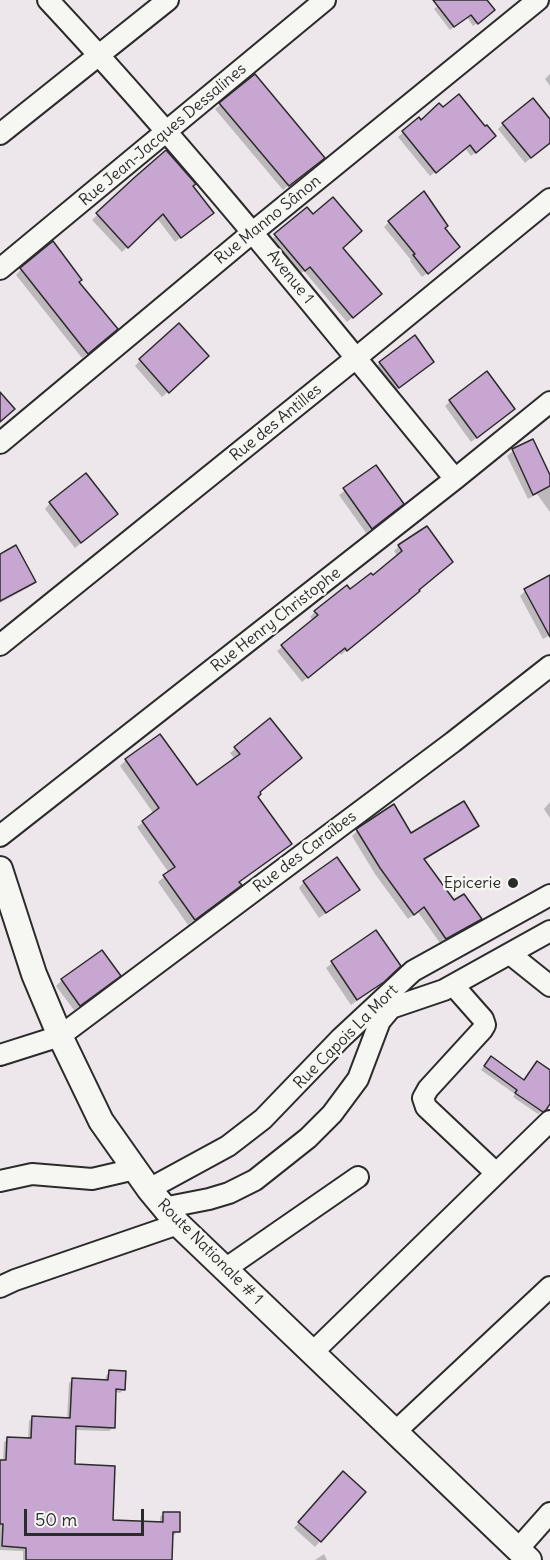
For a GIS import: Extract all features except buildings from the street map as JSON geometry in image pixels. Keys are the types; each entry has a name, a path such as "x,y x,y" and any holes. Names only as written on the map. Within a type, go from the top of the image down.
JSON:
{"main road":[{"name":"Route Nationale # 1","path":"0,869 34,974 60,1036 101,1121 170,1216 523,1555"}],"street":[{"name":"Avenue 1","path":"48,0 253,232 455,479"},
{"path":"0,134 168,0"},
{"name":"Rue Jean-Jacques Dessalines","path":"0,269 325,0"},
{"name":"Rue Manno Sânon","path":"0,443 253,232 538,0"},
{"name":"Rue des Antilles","path":"0,645 550,199"},
{"name":"Rue Henry Christophe","path":"0,836 550,402"},
{"name":"Rue des Caraïbes","path":"60,1036 453,742 550,666"},
{"name":"Rue Capois La Mort","path":"0,1182 32,1174 92,1179 142,1179 228,1146 263,1119 341,1038 413,971 550,895"},
{"path":"0,1287 208,1199 229,1193 255,1180 308,1138 332,1114 358,1079 380,1021 391,1008 444,990 550,932"},
{"path":"510,954 550,986"},
{"path":"453,985 483,1019 485,1025 428,1089 423,1098 426,1107 496,1173"},
{"path":"0,1054 60,1036"},
{"path":"312,1353 550,1121"},
{"path":"225,1269 358,1177"},
{"path":"395,1432 550,1287"},
{"path":"523,1555 550,1514"}],"place":[{"name":"Epicerie","path":"513,883"}]}
